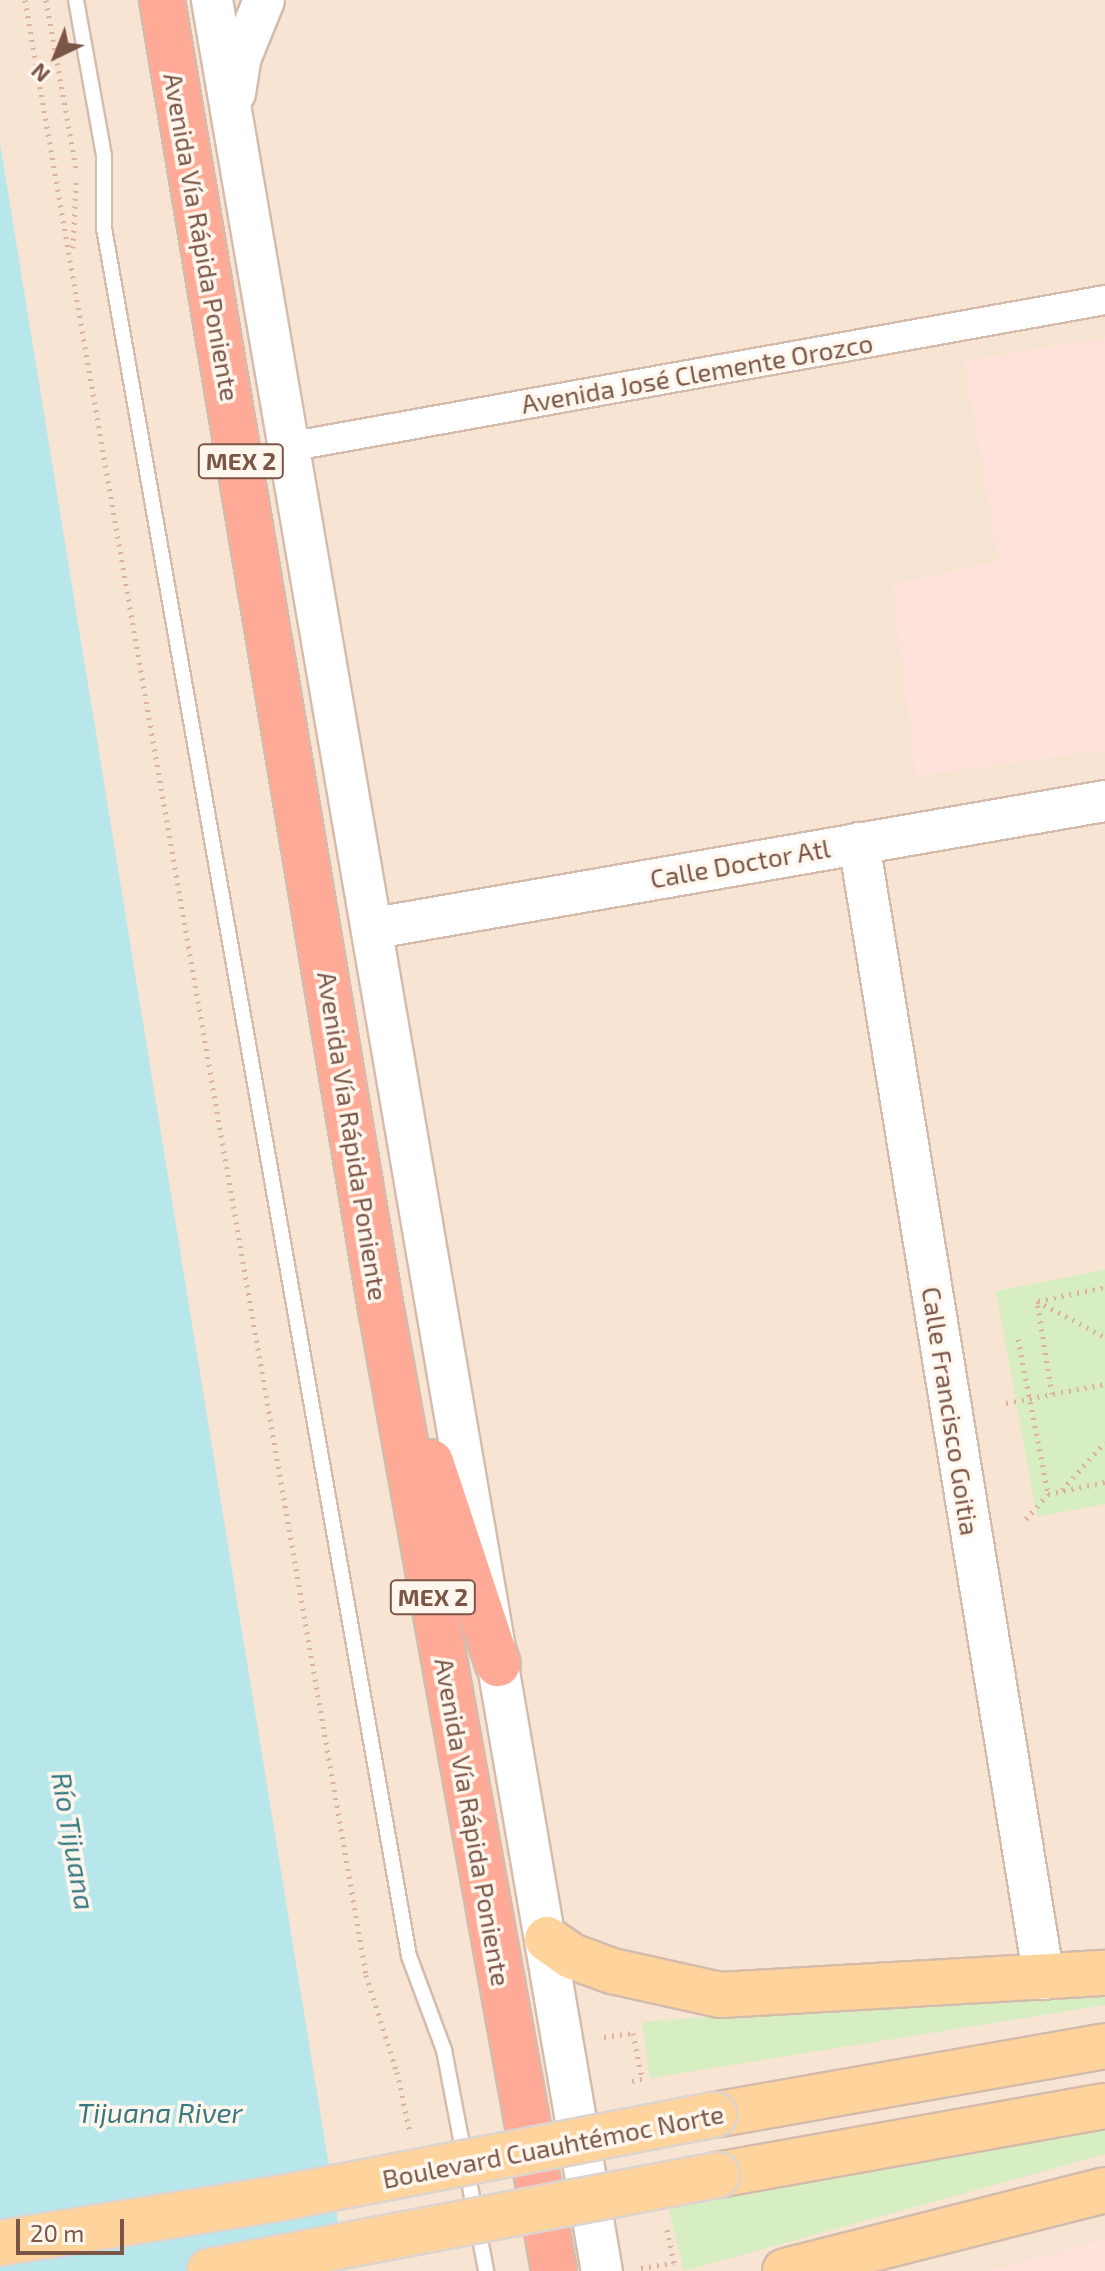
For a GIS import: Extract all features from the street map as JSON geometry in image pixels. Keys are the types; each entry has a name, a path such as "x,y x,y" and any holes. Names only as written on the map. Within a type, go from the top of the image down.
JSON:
{"highway":[{"name":"Avenida Vía Rápida Poniente","path":"162,0 382,1314 554,2271"},
{"path":"382,1314 498,1664"}],"main road":[{"name":"Avenida Vía Rápida Poniente","path":"212,0 230,121 375,928 547,1939 622,2270"},
{"path":"230,121 241,57 264,0"},
{"name":"Calle Doctor Atl","path":"375,928 1105,801"},
{"name":"Calle Francisco Goitia","path":"859,843 1044,1979"},
{"path":"547,1939 571,1956 612,1971 720,1995 1044,1979 1105,1973"},
{"name":"Boulevard Cuauhtémoc Norte","path":"0,2243 216,2210 714,2115 1105,2046"},
{"path":"210,2271 717,2175 1105,2106"},
{"path":"785,2271 1105,2190"}],"street":[{"name":"Avenida José Clemente Orozco","path":"288,447 1105,300"}],"lane":[{"path":"76,0 104,156 104,228 409,1956 444,2050 486,2271"}],"path":[{"path":"25,0 366,1975 397,2072 413,2148"},
{"path":"46,0 76,168 72,261"},
{"path":"1037,1301 1105,1287"},
{"path":"1037,1301 1105,1337"},
{"path":"1037,1301 1052,1394"},
{"path":"1018,1339 1048,1494"},
{"path":"1006,1403 1105,1384"},
{"path":"1061,1491 1105,1442"},
{"path":"1026,1519 1048,1494 1105,1482"},
{"path":"604,2037 633,2033 642,2079 629,2082"},
{"path":"622,2270 674,2263 664,2216"}],"shaded area":[{"path":"0,0 1105,0 1105,2271 0,2271"},
{"path":"1105,338 1105,750 916,776 892,584 999,561 964,361"},
{"path":"1105,2239 1105,2271 988,2271"}],"green space":[{"path":"1105,1270 1105,1504 1037,1517 996,1291"},
{"path":"1105,1986 1105,2005 650,2078 642,2022"},
{"path":"1105,2129 1105,2154 684,2271 668,2207"}],"water":[{"name":"Tijuana River","path":"0,143 346,2271 0,2271"}],"water label":[{"name":"Río Tijuana","path":"74,1841"}]}
